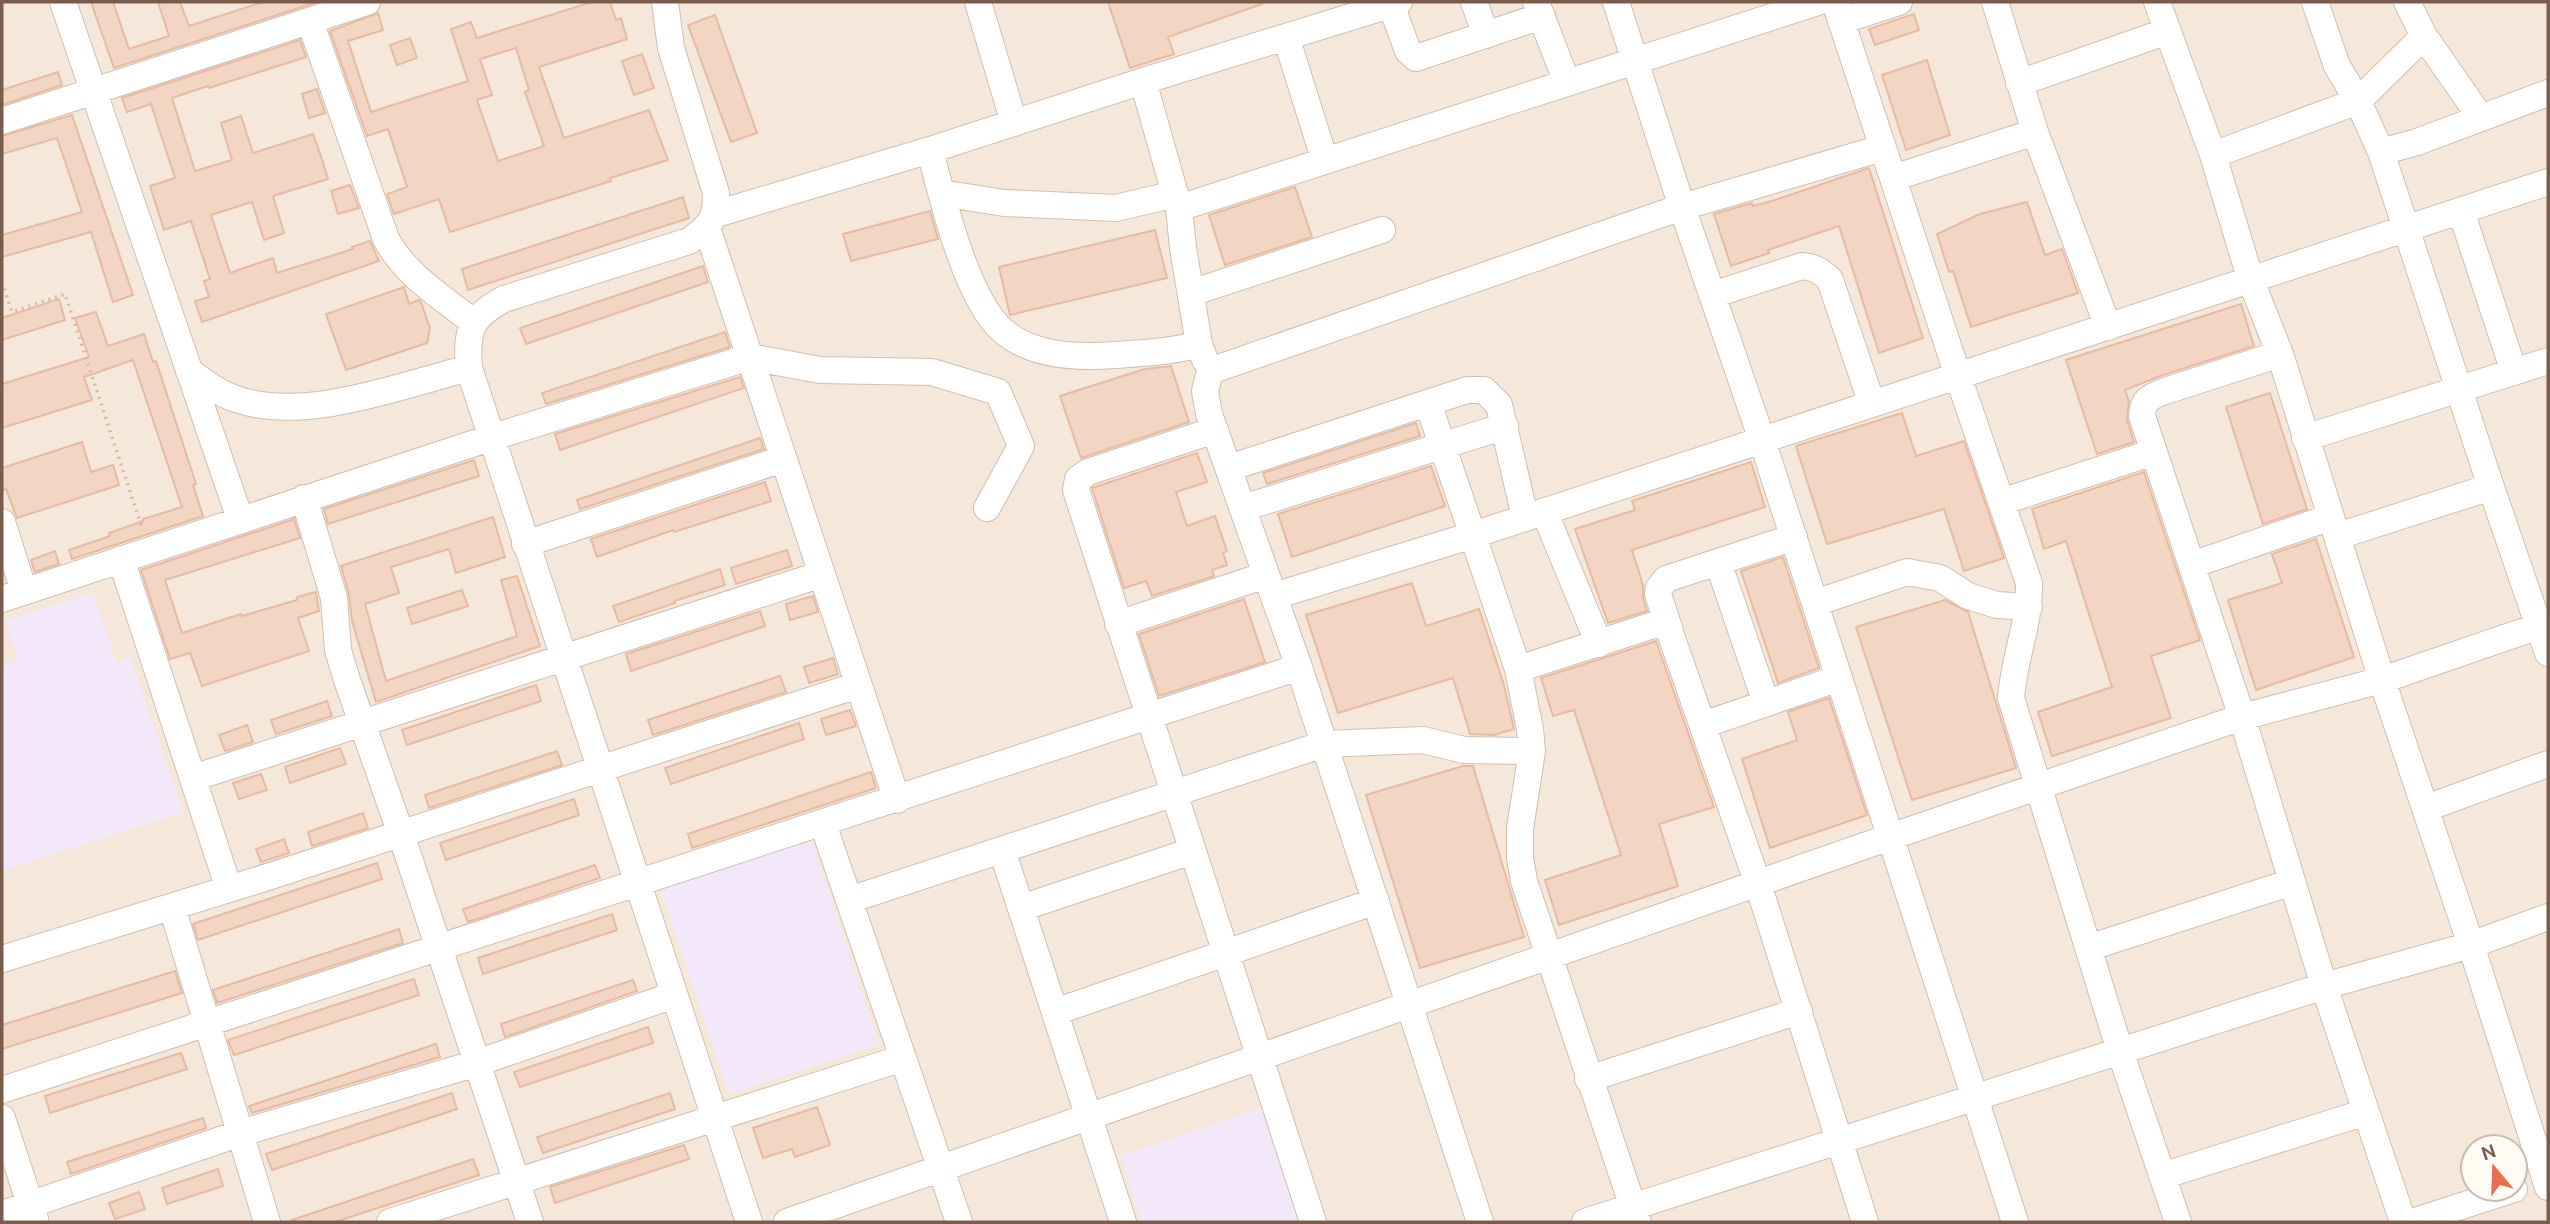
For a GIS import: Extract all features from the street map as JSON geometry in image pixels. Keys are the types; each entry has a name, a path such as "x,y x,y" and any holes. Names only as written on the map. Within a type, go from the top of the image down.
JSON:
{"street":[{"path":"62,2 240,519"},
{"path":"2,121 367,2"},
{"path":"665,2 671,48 716,193 711,221 750,357 897,800"},
{"path":"978,2 1014,123"},
{"path":"1474,2 1486,35"},
{"path":"1616,2 1794,537 2015,1222"},
{"path":"941,193 1004,203 1116,208 1177,201 1325,162 1818,2"},
{"path":"1899,2 1838,11 2029,583 2029,607 2023,642 2012,675 2011,698 2120,1051 2178,1222"},
{"path":"1995,2 2035,132 2108,327"},
{"path":"2157,2 2213,155 2251,281 2280,354 2382,680 2547,1181 2529,1185"},
{"path":"2315,2 2337,66 2358,101 2381,152 2491,487 2544,624 2548,653"},
{"path":"2407,2 2424,36 2481,118"},
{"path":"749,1222 490,438 469,368 467,344 473,322 485,309 504,299 689,240 711,221 1393,3 1408,51 1416,58 1486,35 1539,9 1567,83"},
{"path":"310,21 386,239 395,256 406,269 473,322"},
{"path":"2019,82 2168,31"},
{"path":"2213,155 2358,101 2424,36"},
{"path":"1286,37 1325,162"},
{"path":"1143,81 1177,201 1199,344 1210,371 1205,391 1215,430 1299,667 1480,1222"},
{"path":"2381,152 2417,142 2548,93"},
{"path":"1893,178 2035,132"},
{"path":"1210,371 1682,207 1882,148"},
{"path":"930,150 941,193 974,290 1003,332 1026,344 1051,352 1086,358 1174,351 1199,344"},
{"path":"1118,624 1473,535 2548,182"},
{"path":"2461,211 2514,372"},
{"path":"1191,293 1382,230"},
{"path":"1712,295 1802,266 1821,271 1830,280 1872,404"},
{"path":"2280,354 2165,391 2150,398 2143,405 2142,416 2242,717 2324,986 2403,1222"},
{"path":"2,523 13,595 304,498 750,357 820,370 932,372 998,392 1021,446 986,508"},
{"path":"2305,438 2548,360"},
{"path":"189,372 235,399 262,406 298,408 331,404 469,368"},
{"path":"1229,468 1467,390 1484,390 1499,405 1535,514 1599,644"},
{"path":"1428,403 1518,669 1532,751 1524,797 1520,858 1524,881 1635,1215"},
{"path":"1242,508 1505,426"},
{"path":"1215,430 1088,472 1078,479 1076,489 1312,1222"},
{"path":"2001,502 2154,452"},
{"path":"525,544 783,459"},
{"path":"2192,565 2491,487"},
{"path":"304,498 334,598 338,650 530,1222"},
{"path":"1794,537 1666,579 1659,587 1658,594 1758,884 1865,1222"},
{"path":"121,559 229,889"},
{"path":"1718,562 1766,703"},
{"path":"1815,603 1907,572 1940,578 1968,596 1997,605 2029,607"},
{"path":"193,778 822,574"},
{"path":"1518,669 1666,621 1670,631"},
{"path":"787,1222 2242,717 2382,680 2544,624"},
{"path":"2,1090 1299,667"},
{"path":"1703,725 1839,678"},
{"path":"2,959 401,834 858,685"},
{"path":"849,900 1324,744 1423,740 1464,750 1532,751"},
{"path":"2426,808 2548,764"},
{"path":"823,824 959,1222"},
{"path":"1002,850 1123,1222"},
{"path":"1021,908 1192,851"},
{"path":"2088,948 2292,882"},
{"path":"1055,1012 1376,901"},
{"path":"172,907 267,1222"},
{"path":"1585,1222 1635,1215 1840,1140 2324,986 2471,945 2548,918"},
{"path":"2,1214 33,1214 241,1133 477,1062 674,995"},
{"path":"1588,1079 1799,1011"},
{"path":"390,1222 903,1058"},
{"path":"2162,1175 2366,1112"},
{"path":"2,1118 33,1214"},
{"path":"2412,1222 2471,1203"}],"path":[{"path":"2,282 12,312 65,294 149,550"}],"shaded area":[{"path":"2,2 2548,2 2548,1222 2,1222"},
{"path":"93,593 117,663 130,657 183,812 2,871 2,666 17,660 6,620"},
{"path":"811,839 879,1044 729,1094 661,890"},
{"path":"1265,1106 1304,1222 1141,1222 1121,1156"}],"building":[{"path":"91,2 113,2 129,49 169,36 158,2 180,2 189,26 263,2 317,2 114,68"},
{"path":"592,2 610,2 616,20 621,18 627,39 539,67 564,138 649,110 668,160 450,232 439,199 394,214 387,194 407,187 388,129 367,136 330,31 378,13 383,30 348,41 371,112 468,81 451,29 471,22 477,38","holes":["516,48 529,90 525,92 544,146 498,161 477,100 492,95 480,59"]},
{"path":"1108,2 1262,4 1168,37 1174,54 1130,68"},
{"path":"1914,14 1919,30 1875,45 1869,29"},
{"path":"715,15 757,133 731,142 688,25"},
{"path":"410,38 417,58 397,65 390,45"},
{"path":"300,40 306,57 172,98 195,171 232,160 221,123 241,116 253,153 313,134 322,159 328,179 273,196 284,233 264,240 252,202 211,215 230,273 273,258 277,273 370,241 379,261 202,322 195,301 209,297 204,281 210,279 191,221 164,230 150,186 175,178 151,104 127,112 122,98"},
{"path":"642,54 654,88 634,95 622,61"},
{"path":"1927,60 1950,135 1906,150 1882,75"},
{"path":"58,72 62,85 2,105 2,90"},
{"path":"317,89 325,113 309,118 302,94"},
{"path":"72,115 133,295 113,302 91,232 2,257 2,235 82,212 57,138 2,154 2,136"},
{"path":"1869,168 1923,338 1879,353 1839,226 1768,250 1769,253 1731,266 1714,214 1752,203 1753,206 1775,200"},
{"path":"350,185 359,208 338,214 331,191"},
{"path":"1295,187 1312,237 1225,265 1209,215"},
{"path":"683,197 689,218 468,290 462,269"},
{"path":"2027,202 2045,255 2062,249 2078,293 1971,327 1953,271 1949,272 1937,234 1980,214"},
{"path":"930,211 938,239 851,261 843,234"},
{"path":"1155,230 1167,278 1010,315 999,267"},
{"path":"703,266 708,282 526,344 520,328"},
{"path":"404,287 409,304 419,300 421,302 430,328 427,343 346,370 326,314"},
{"path":"59,299 65,320 2,340 2,318"},
{"path":"2241,304 2254,346 2125,390 2129,401 2127,420 2134,442 2097,454 2066,360"},
{"path":"96,312 108,346 144,334 153,362 156,361 196,484 193,485 203,516 72,559 69,550 110,536 109,533 143,519 182,507 133,360 84,377 92,400 2,428 2,384 89,357 75,318"},
{"path":"725,332 730,347 546,404 542,393"},
{"path":"1171,366 1189,422 1081,458 1060,396 1145,369"},
{"path":"740,377 744,388 560,450 555,434"},
{"path":"2270,393 2307,509 2263,524 2226,407"},
{"path":"1902,413 1916,456 1964,441 2004,558 1964,571 1944,509 1827,544 1796,446"},
{"path":"1416,423 1420,436 1267,484 1263,473"},
{"path":"760,438 764,449 580,509 577,500"},
{"path":"82,442 91,472 113,465 119,485 17,518 6,489 2,491 2,468"},
{"path":"1197,453 1207,482 1176,492 1187,526 1215,516 1227,551 1223,553 1227,565 1212,570 1214,576 1152,596 1146,581 1124,588 1092,488"},
{"path":"474,460 479,476 328,524 324,509"},
{"path":"1751,462 1765,507 1632,550 1643,585 1647,611 1608,623 1575,529 1635,510 1632,501"},
{"path":"1431,466 1445,506 1292,557 1278,514"},
{"path":"2144,472 2200,640 2151,656 2171,718 2052,756 2038,712 2112,687 2066,541 2044,549 2032,509"},
{"path":"765,482 771,501 674,532 673,530 597,557 591,539"},
{"path":"493,517 505,557 456,573 449,549 391,567 399,593 365,604 386,681 517,636 501,580 517,576 540,646 376,702 352,621 349,594 341,566"},
{"path":"294,519 300,538 165,580 182,633 316,592 319,611 298,618 309,651 202,686 190,653 170,659 141,570"},
{"path":"2316,539 2354,657 2256,690 2228,600 2282,583 2272,554"},
{"path":"787,550 792,566 736,584 731,568"},
{"path":"55,551 59,564 35,572 31,560"},
{"path":"1783,557 1819,668 1778,683 1741,571"},
{"path":"720,569 725,585 619,622 613,606"},
{"path":"1412,583 1426,626 1479,609 1504,685 1514,729 1494,735 1470,734 1453,678 1338,713 1306,615"},
{"path":"462,590 468,606 412,624 407,608"},
{"path":"813,596 818,612 790,620 786,604"},
{"path":"1244,599 1265,662 1159,696 1139,634"},
{"path":"1945,600 1968,612 2016,768 1912,800 1856,627"},
{"path":"760,611 765,626 631,671 626,654"},
{"path":"1656,641 1714,807 1659,824 1678,886 1559,925 1545,880 1621,855 1574,710 1553,716 1541,678"},
{"path":"833,658 838,674 809,683 804,667"},
{"path":"780,676 786,692 653,735 648,720"},
{"path":"536,685 541,701 407,745 402,730"},
{"path":"1829,698 1867,815 1770,848 1742,759 1797,740 1788,712"},
{"path":"327,701 332,716 276,734 271,720"},
{"path":"850,710 856,726 826,735 821,719"},
{"path":"799,723 804,739 671,784 665,768"},
{"path":"247,725 253,742 225,751 219,735"},
{"path":"340,748 346,764 290,783 285,767"},
{"path":"557,751 562,765 429,808 425,795"},
{"path":"1463,766 1473,766 1524,937 1420,968 1366,795"},
{"path":"871,772 876,788 692,848 688,834"},
{"path":"261,774 267,790 239,799 233,783"},
{"path":"574,799 579,815 446,860 440,843"},
{"path":"363,813 368,828 312,846 308,832"},
{"path":"284,839 289,853 261,862 256,849"},
{"path":"377,863 382,879 198,940 193,924"},
{"path":"595,865 600,878 468,922 463,909"},
{"path":"612,914 617,930 483,974 478,958"},
{"path":"399,929 403,943 217,1003 213,990"},
{"path":"175,971 182,993 2,1049 2,1025"},
{"path":"414,979 419,995 234,1055 228,1040"},
{"path":"633,980 637,991 505,1037 501,1024"},
{"path":"648,1027 653,1043 520,1087 514,1072"},
{"path":"436,1044 440,1057 252,1113 249,1106"},
{"path":"181,1053 187,1069 50,1113 45,1096"},
{"path":"452,1093 457,1109 272,1170 266,1154"},
{"path":"670,1093 675,1109 543,1153 537,1137"},
{"path":"817,1107 830,1145 795,1157 792,1149 763,1158 753,1128"},
{"path":"203,1118 206,1128 71,1174 67,1162"},
{"path":"684,1145 689,1159 555,1203 550,1187"},
{"path":"473,1159 479,1175 335,1222 292,1222 292,1220"},
{"path":"218,1169 223,1186 167,1204 162,1188"},
{"path":"139,1192 145,1209 115,1219 109,1203"}]}
